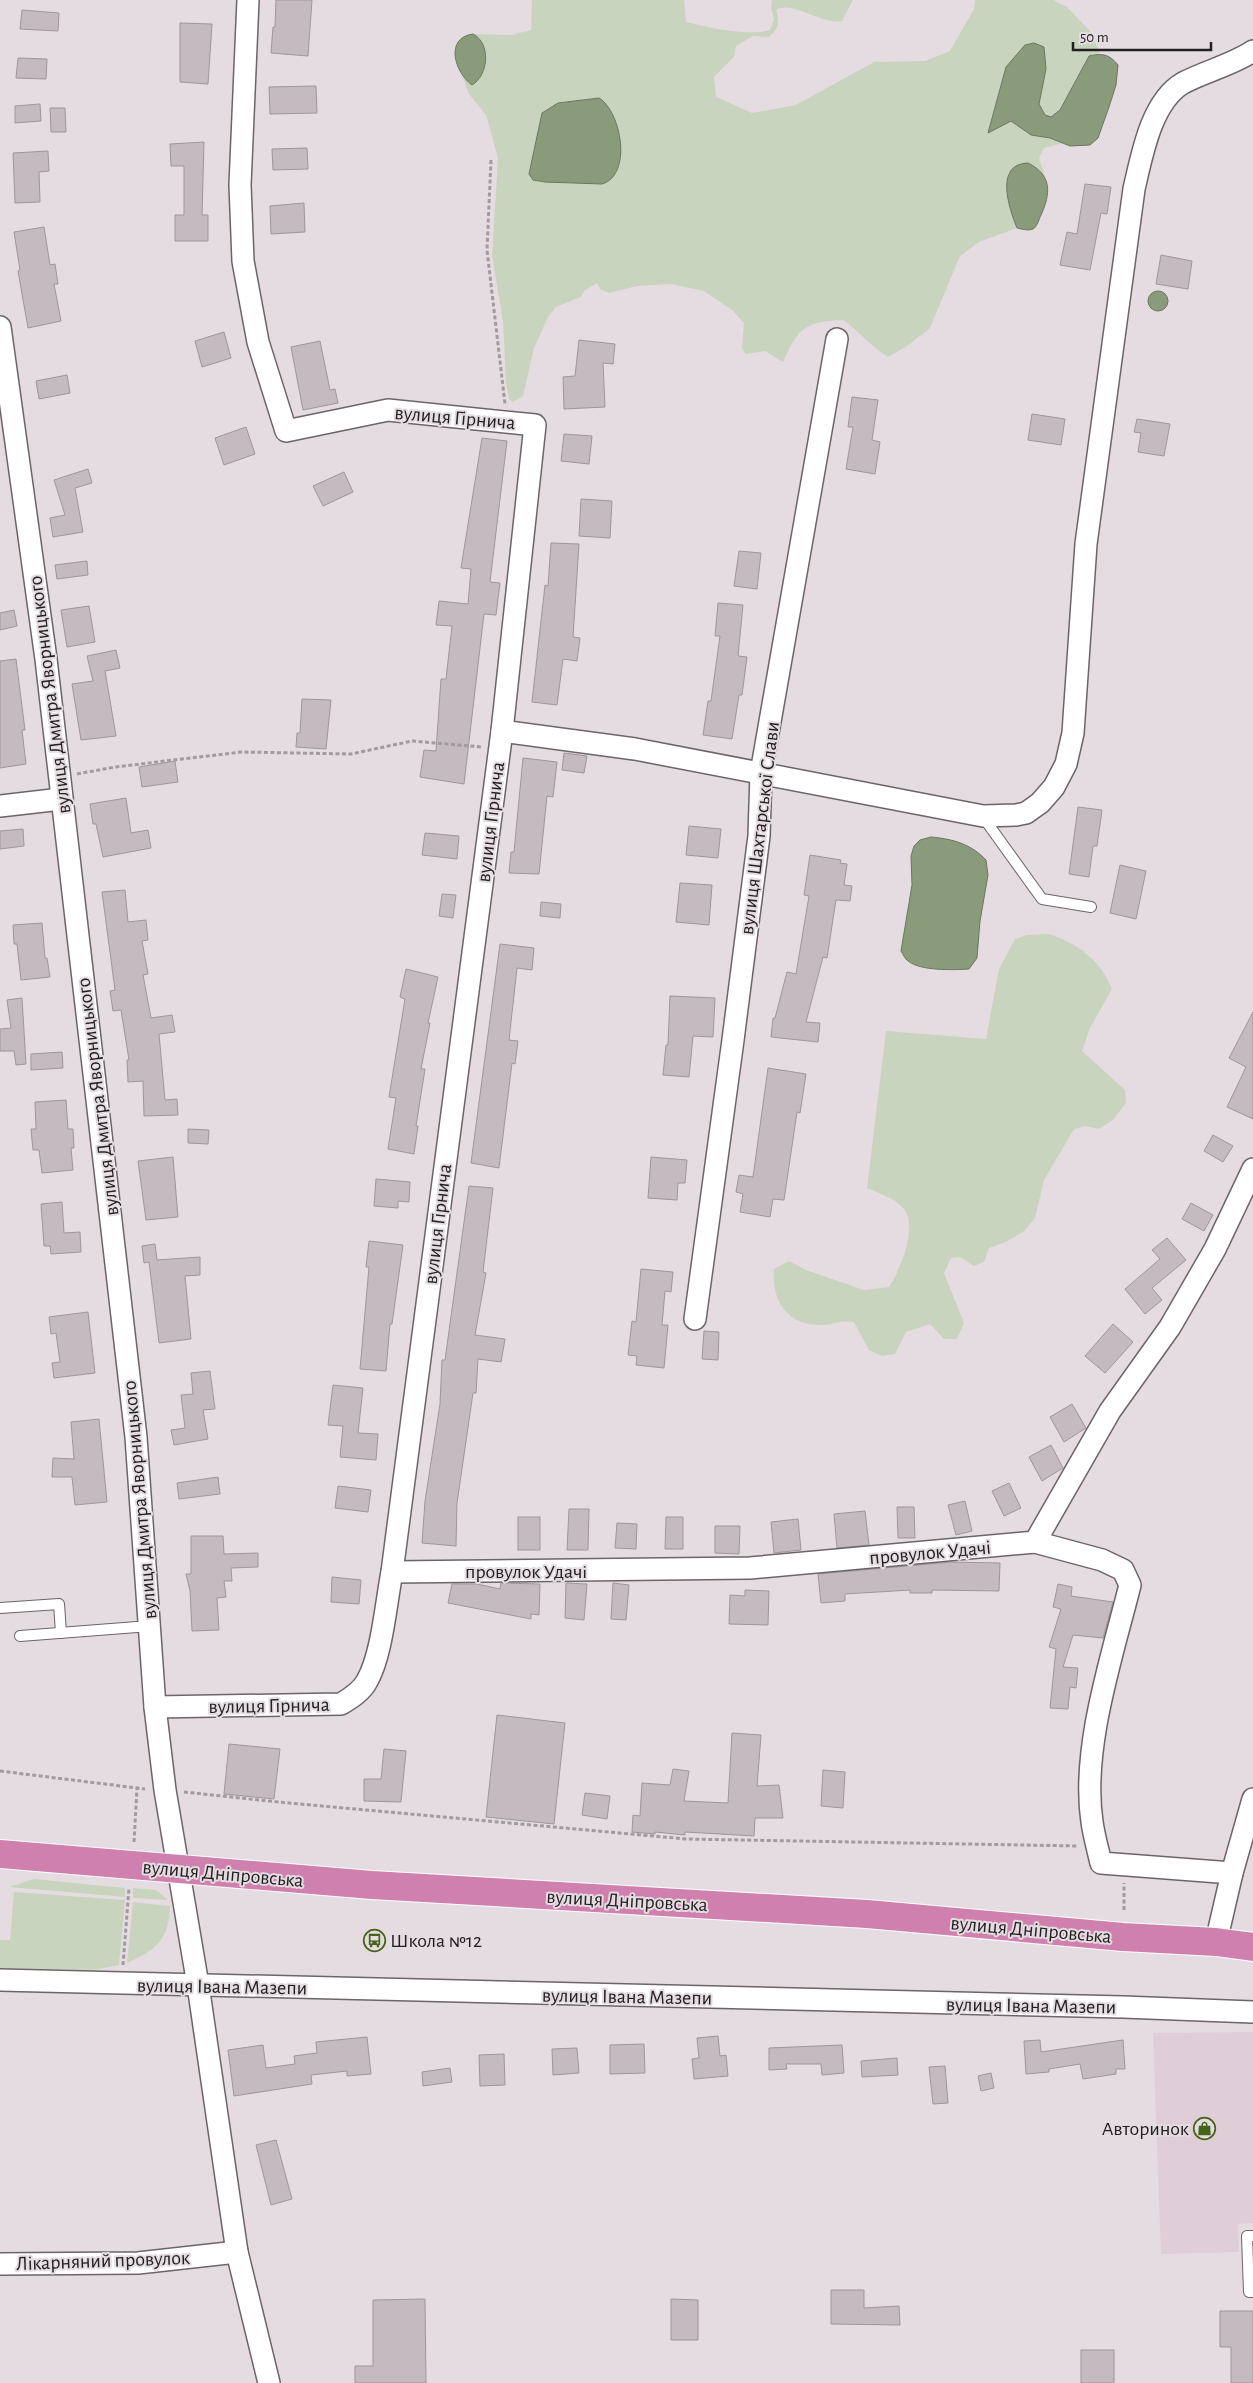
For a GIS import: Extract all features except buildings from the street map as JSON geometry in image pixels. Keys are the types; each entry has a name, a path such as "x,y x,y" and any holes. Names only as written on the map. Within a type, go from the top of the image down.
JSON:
{"highway":[{"name":"вулиця Дніпровська","path":"0,1854 372,1885 867,1914 1123,1937 1216,1942 1253,1947"}],"street":[{"name":"вулиця Гірнича","path":"155,1707 341,1704 354,1696 366,1683 375,1664 392,1572 501,740 535,424 388,410 286,431 258,342 243,261 240,185 248,0"},
{"path":"501,740 636,750 983,816 1026,813 1040,802 1054,787 1066,764 1071,741 1086,544 1134,189 1145,143 1161,107 1171,92 1185,83 1227,65 1253,51"},
{"name":"вулиця Дмитра Яворницького","path":"0,327 46,658 136,1437 155,1707 165,1790 198,1986 237,2252 269,2383"},
{"name":"вулиця Шахтарської Слави","path":"694,1319 759,836 761,773 837,339"},
{"path":"0,806 61,799"},
{"path":"1232,1873 1101,1864 1092,1822 1091,1780 1096,1726 1130,1585 1123,1570 1102,1560 1035,1542 1110,1411 1170,1327 1215,1250 1253,1169"},
{"name":"провулок Удачі","path":"392,1572 624,1571 750,1568 1035,1542"},
{"path":"1216,1942 1232,1873 1253,1800"},
{"name":"вулиця Івана Мазепи","path":"0,1980 1123,2007 1253,2012"},
{"name":"Лікарняний провулок","path":"0,2264 138,2263 237,2252"}],"lane":[{"path":"983,816 1042,899 1091,907"},
{"path":"0,1608 59,1604 61,1633"},
{"path":"20,1636 150,1626"},
{"path":"1253,2236 1247,2236 1249,2292 1253,2292"}],"path":[{"path":"490,160 487,250 508,422"},
{"path":"59,777 115,767 241,752 351,754 412,741 501,740"},
{"path":"0,1771 137,1788 278,1802 686,1838 1098,1848"},
{"path":"133,1845 137,1788"},
{"path":"121,1983 129,1888"}],"shaded area":[{"path":"532,0 684,0 686,22 728,31 762,32 770,30 774,19 771,7 772,0 853,0 842,21 825,20 790,8 776,10 777,25 769,37 753,36 736,46 734,57 714,77 716,97 752,113 796,105 874,62 925,61 950,51 974,9 975,0 1053,0 1067,7 1090,31 1100,53 1088,56 1060,110 1051,117 1045,115 1039,104 1046,69 1006,67 988,133 1011,121 1031,135 1050,138 1063,143 1044,148 1039,158 1045,177 1037,168 1019,164 1008,173 1013,218 1017,228 979,242 960,256 930,328 907,346 888,357 843,320 820,322 799,334 783,362 765,351 746,354 742,349 744,323 732,310 704,291 671,284 637,286 609,293 601,290 597,283 585,290 581,297 556,307 548,317 534,348 523,396 513,402 509,399 506,382 503,321 492,256 498,158 486,115 469,94 462,75 467,81 480,38 473,34 511,35 531,30","holes":["599,98 620,165 614,177 602,184 533,180 529,174 542,113 558,103"]},
{"path":"473,34 483,44 486,59 482,74 472,85 466,80 457,65 455,49 458,42 464,37"},
{"path":"1034,43 1044,47 1046,69 1039,104 1045,115 1051,117 1060,110 1089,56 1105,55 1118,65 1116,85 1109,107 1098,138 1090,145 1070,146 1050,138 1031,135 1011,121 988,133 1006,67 1025,45"},
{"path":"599,98 607,105 618,129 620,156 618,169 612,178 602,184 533,180 529,174 542,113 558,103"},
{"path":"1028,163 1042,173 1048,192 1037,225 1033,229 1027,230 1017,228 1008,199 1007,179 1017,165"},
{"path":"1158,291 1165,294 1168,301 1165,308 1158,311 1151,308 1148,301 1151,294"},
{"path":"931,837 961,843 980,854 986,860 988,875 980,921 977,958 969,969 954,970 920,967 908,961 901,951 912,885 911,856 914,846 920,840"},
{"path":"1048,934 1078,947 1101,969 1112,989 1090,1028 1082,1051 1125,1090 1126,1103 1113,1120 1099,1129 1085,1126 1074,1129 1044,1180 1035,1218 1024,1231 1006,1242 989,1248 984,1262 974,1266 960,1257 951,1258 944,1273 964,1323 957,1339 944,1339 930,1324 906,1332 895,1354 882,1356 869,1350 854,1322 823,1325 800,1322 791,1317 784,1310 775,1292 774,1269 789,1261 806,1270 864,1290 889,1287 906,1248 909,1226 908,1217 904,1209 896,1202 867,1188 886,1031 986,1039 999,969 1015,939 1027,935"},
{"path":"34,1879 125,1888 125,1897 9,1887"},
{"path":"133,1888 156,1890 168,1900 133,1898"},
{"path":"14,1892 125,1900 119,1965 93,1970 0,1968 0,1940 10,1940"},
{"path":"133,1902 170,1906 169,1918 164,1936 159,1942 146,1953 127,1963"},
{"name":"Авторинок","path":"1253,2032 1253,2223 1238,2224 1239,2252 1161,2254 1153,2033"}],"place":[{"name":"Школа №12","path":"374,1940"},
{"name":"Авторинок","path":"1205,2128"}]}
